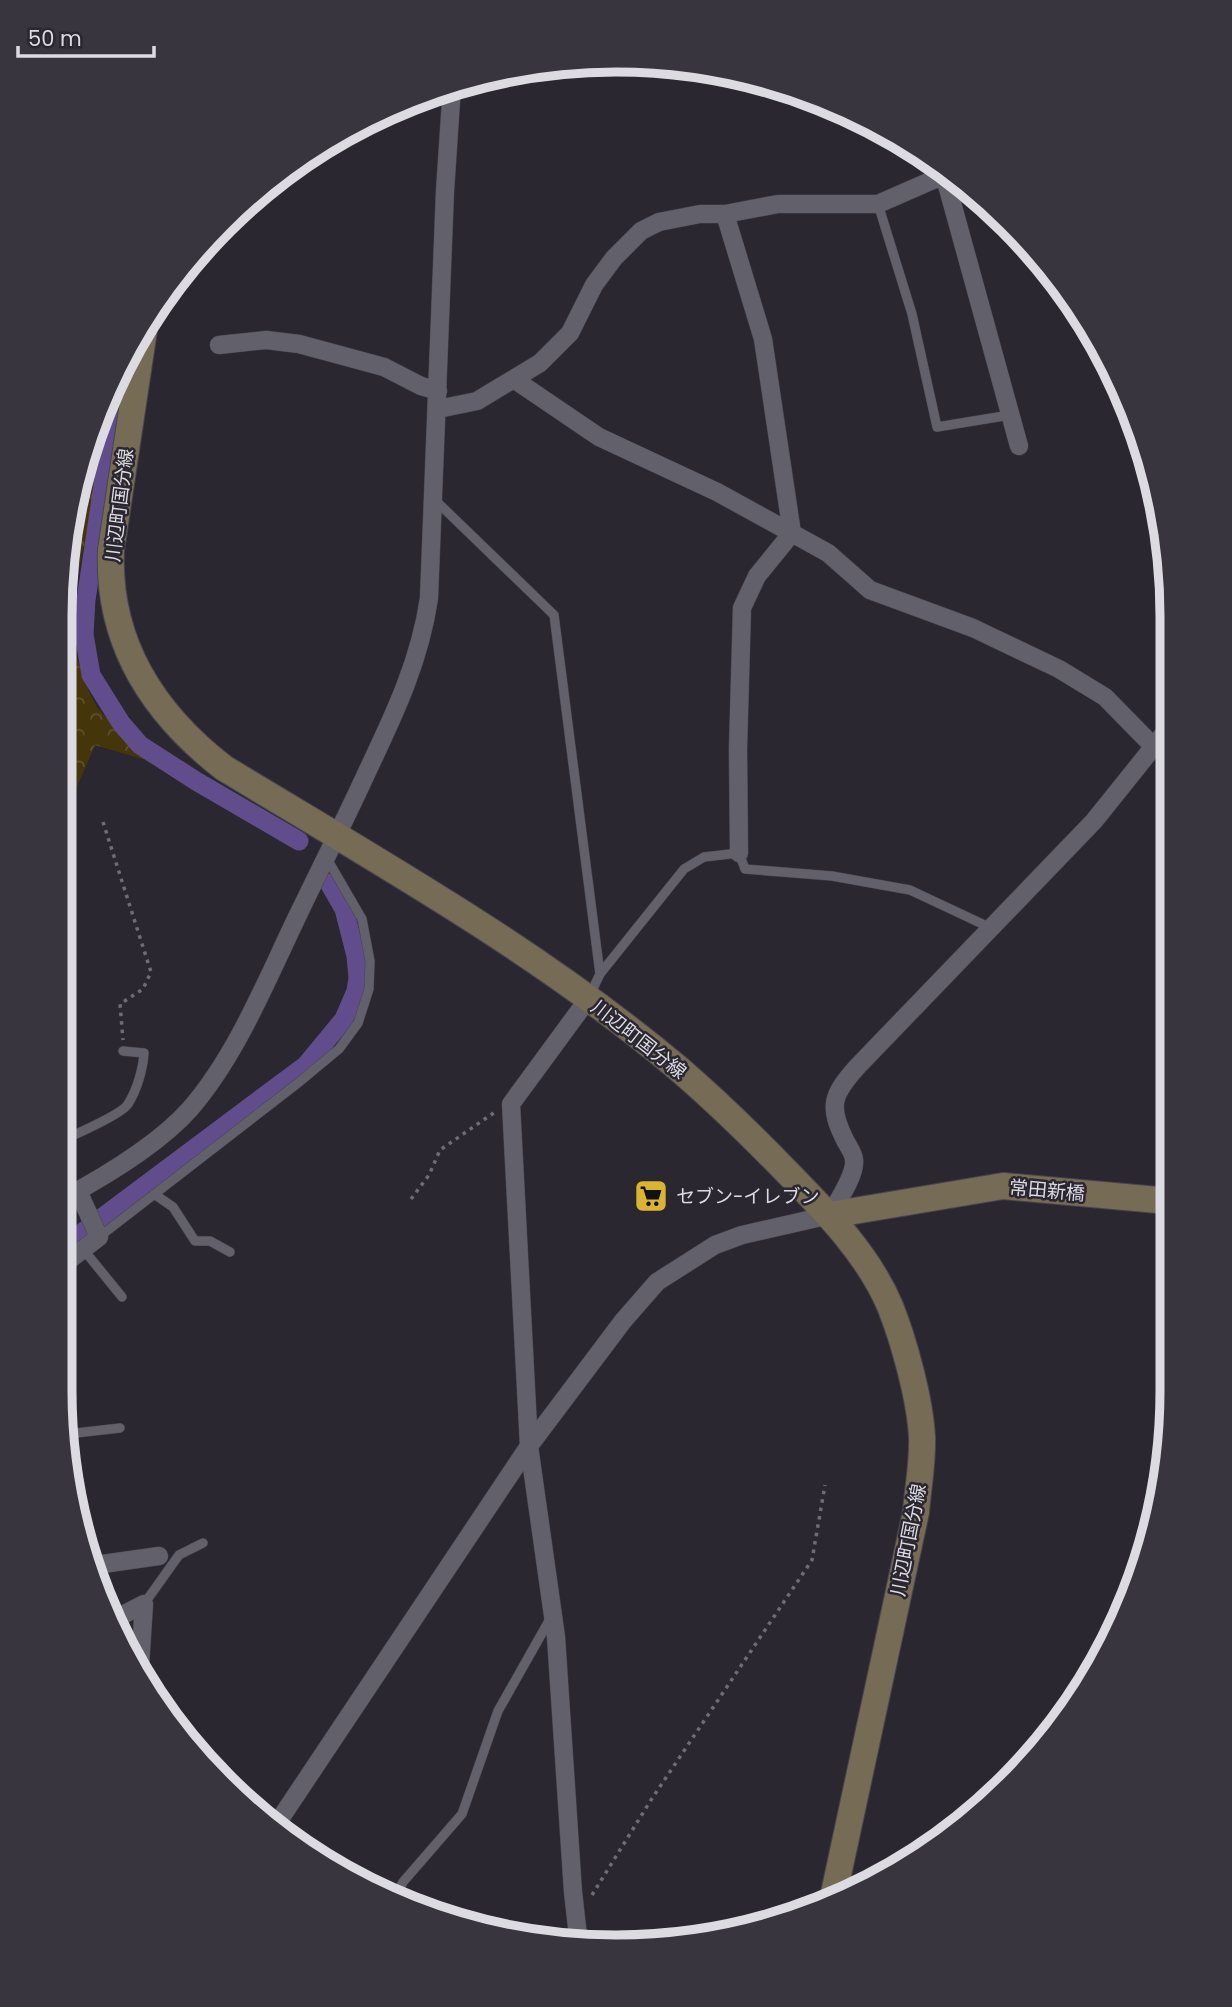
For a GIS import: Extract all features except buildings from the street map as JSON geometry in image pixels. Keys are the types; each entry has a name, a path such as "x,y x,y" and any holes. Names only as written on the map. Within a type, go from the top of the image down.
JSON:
{"street":[{"path":"72,1194 161,1137 190,1109 213,1078 245,1023 394,715 424,632 429,598 450,98"},
{"path":"219,345 266,340 299,344 384,367 421,386 438,400 477,401 540,363 570,333 594,285 614,258 641,231 659,222 778,204 878,204 938,177"},
{"path":"951,187 1018,446"},
{"path":"725,214 763,340 792,533 757,576 742,608 738,749 739,853"},
{"name":"川辺町国分線","path":"141,352 110,568 115,607 130,657 144,684 193,744 331,847 470,918 588,999 679,1069 746,1130 830,1215 871,1272 889,1304 910,1370 922,1435 916,1512 835,1889"},
{"path":"515,380 599,437 717,492 828,553 870,590 973,628 1059,669 1105,697 1155,748"},
{"path":"280,1819 529,1446 622,1321 657,1282 715,1245 733,1238 830,1215 853,1171 855,1159 835,1119 835,1102 839,1089 857,1067 1094,821 1160,741"},
{"path":"578,1934 553,1614 529,1446 511,1104 588,999"},
{"name":"常田新橋","path":"830,1215 1003,1186 1160,1200"},
{"path":"72,1258 83,1249 94,1228 78,1191"},
{"path":"100,1564 159,1556"},
{"path":"121,1616 144,1604"},
{"path":"141,1655 144,1604"}],"lane":[{"path":"878,204 912,314 937,427 1010,415"},
{"path":"433,499 554,615 600,974"},
{"path":"94,1228 154,1194 309,1074 339,1049 358,1023 369,989 370,961 362,919 331,847"},
{"path":"588,999 600,974 684,869 704,857 739,853 745,869 832,876 910,890 993,928"},
{"path":"72,1136 127,1106 143,1067 144,1053 123,1051"},
{"path":"154,1194 173,1207 195,1241 210,1241 230,1252"},
{"path":"83,1249 122,1297"},
{"path":"74,1433 120,1428"},
{"path":"144,1604 179,1555 203,1543"},
{"path":"399,1890 462,1814 498,1710 553,1614"}],"path":[{"path":"103,822 151,972 143,989 120,1004 123,1051"},
{"path":"411,1199 429,1175 440,1150 516,1096"},
{"path":"576,1919 651,1800 813,1560 825,1485"}],"green space":[{"path":"97,453 103,454 77,579 72,637 76,545"},
{"path":"72,637 83,680 97,707 116,729 156,763 95,745 72,798"}],"waterway":[{"path":"115,403 86,600 84,634 91,675 121,723 140,745 299,841"},
{"path":"72,1240 306,1065 344,1019 356,991 356,956 344,909 329,883"}],"place":[{"name":"セブン-イレブン","path":"651,1196"}]}
